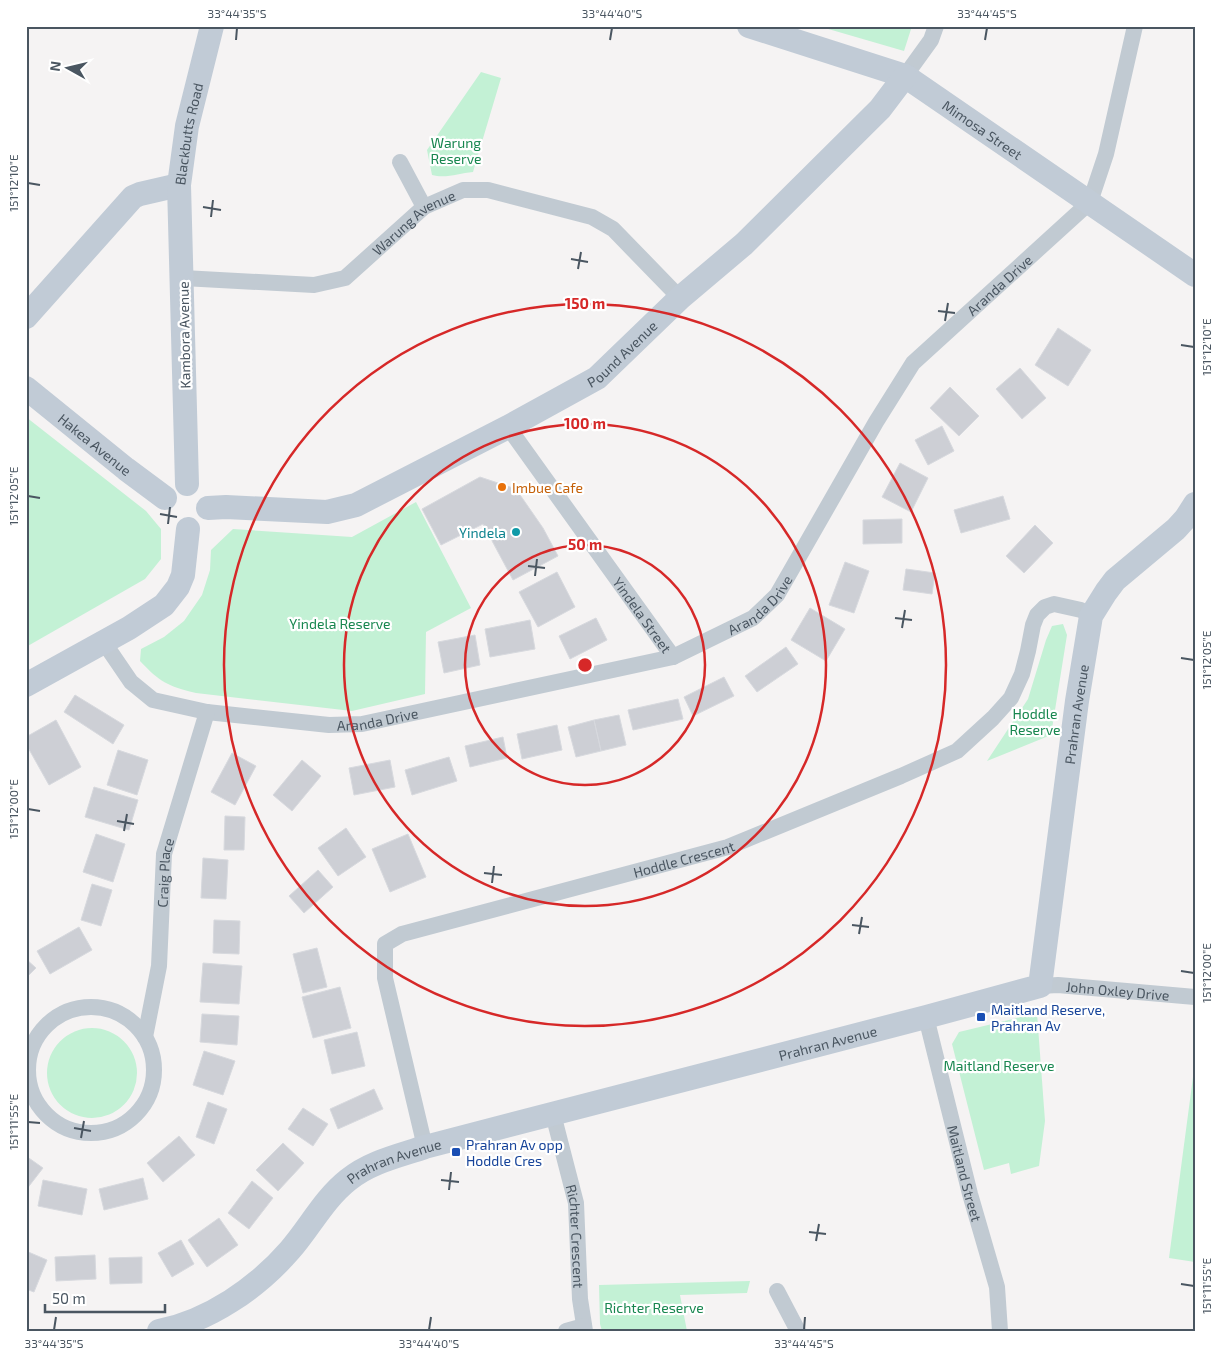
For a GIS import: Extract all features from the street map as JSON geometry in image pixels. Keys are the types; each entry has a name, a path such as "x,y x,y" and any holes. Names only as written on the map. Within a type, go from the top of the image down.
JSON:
{"street":[{"name":"Blackbutts Road","path":"26,318 133,197 179,185 187,126 212,26"},
{"name":"Mimosa Street","path":"749,26 905,76 1195,274"},
{"name":"Pound Avenue","path":"208,508 226,507 327,512 356,505 508,427 597,378 680,298 744,244 880,109 931,40 936,26"},
{"name":"Aranda Drive","path":"103,641 131,682 153,700 207,712 329,725 362,724 673,657 752,618 777,595 876,422 914,363 1090,202 1106,154 1135,26"},
{"path":"400,162 424,207"},
{"name":"Kambora Avenue","path":"179,185 183,278 187,484"},
{"name":"Warung Avenue","path":"183,278 314,285 345,278 424,207 463,190 488,190 592,217 613,229 680,298"},
{"name":"Hakea Avenue","path":"26,388 126,470 172,516"},
{"name":"Yindela Street","path":"508,427 673,657"},
{"path":"26,685 164,605 183,575 172,516 174,487 187,484 194,486 204,494 208,508 202,522 195,526 172,516"},
{"name":"Prahran Avenue","path":"159,1331 205,1315 239,1296 273,1268 291,1250 334,1192 361,1170 377,1162 425,1147 1040,986 1091,616 1115,580 1176,529 1195,504"},
{"name":"Hoddle Crescent","path":"425,1147 385,978 385,944 402,934 728,847 958,751 1011,698 1022,674 1033,625 1044,607 1054,604 1081,610 1091,616"},
{"name":"Craig Place","path":"145,1037 159,966 164,854 207,712"},
{"name":"John Oxley Drive","path":"1040,986 1058,985 1195,997"},
{"path":"94,1007 114,1011 131,1021 145,1037 153,1056 154,1078 147,1098 135,1116 117,1127 96,1133 75,1131 56,1122 41,1108 32,1090 28,1070 32,1050 41,1032 55,1018 74,1009 81,1008 94,1007"},
{"name":"Maitland Street","path":"926,1017 970,1194 997,1287 1000,1331"},
{"name":"Richter Crescent","path":"553,1114 576,1203 580,1300 584,1328"},
{"path":"777,1291 798,1331"},
{"path":"566,1331 584,1328"}],"green space":[{"path":"818,26 912,26 904,51"},
{"name":"Warung Reserve","path":"481,72 501,78 473,172 447,176 432,175 427,150"},
{"path":"26,417 146,511 161,529 161,559 145,579 26,647"},
{"name":"Yindela Reserve","path":"416,502 471,608 426,632 425,694 352,711 196,693 165,682 153,674 140,661 141,649 164,637 184,621 202,595 210,570 211,550 233,529 352,537"},
{"name":"Hoddle Reserve","path":"1063,624 1067,635 1051,735 987,761 1028,699 1052,626"},
{"name":"Maitland Reserve","path":"1037,1013 1045,1121 1039,1166 1011,1174 1009,1163 984,1170 952,1044 959,1032"},
{"path":"92,1028 109,1032 124,1041 133,1056 137,1073 133,1090 124,1105 109,1114 92,1118 75,1114 60,1105 51,1090 47,1073 51,1056 60,1041 75,1032"},
{"path":"1193,1035 1195,1035 1195,1262 1169,1258 1193,1077"},
{"name":"Richter Reserve","path":"750,1281 747,1293 680,1295 687,1331 602,1331 600,1324 599,1285"}],"building":[{"path":"1058,328 1091,350 1068,386 1035,365"},
{"path":"1020,368 1046,398 1022,419 996,389"},
{"path":"950,387 979,416 959,436 930,408"},
{"path":"942,426 954,451 928,465 915,440"},
{"path":"900,463 928,478 911,512 882,497"},
{"name":"Yindela","path":"480,477 516,489 543,528 558,556 513,580 483,524 441,545 422,509"},
{"path":"1003,496 1010,519 961,533 954,510"},
{"path":"902,519 902,543 863,544 863,520"},
{"path":"1035,525 1053,543 1024,573 1006,556"},
{"path":"845,562 869,571 854,613 829,605"},
{"path":"906,569 935,573 932,594 903,590"},
{"path":"557,572 575,607 538,627 519,592"},
{"path":"810,608 845,629 826,661 791,640"},
{"path":"596,618 607,640 570,659 559,636"},
{"path":"530,620 535,649 490,657 485,629"},
{"path":"475,635 480,665 444,673 438,642"},
{"path":"786,647 798,664 757,692 745,676"},
{"path":"724,677 734,696 693,716 684,697"},
{"path":"75,695 124,725 113,744 64,712"},
{"path":"678,699 683,719 633,730 628,710"},
{"path":"619,715 626,745 601,751 594,720"},
{"path":"56,720 81,767 49,785 26,744 26,737"},
{"path":"594,720 601,751 576,757 568,727"},
{"path":"557,725 562,750 522,759 517,734"},
{"path":"503,737 507,758 470,767 465,746"},
{"path":"118,750 148,760 137,795 107,785"},
{"path":"232,753 256,766 235,805 211,792"},
{"path":"449,757 457,781 412,795 405,770"},
{"path":"302,760 321,776 292,811 273,795"},
{"path":"390,760 395,787 354,795 349,768"},
{"path":"94,787 138,800 129,830 85,817"},
{"path":"225,816 245,817 244,850 224,850"},
{"path":"346,828 366,857 338,876 318,848"},
{"path":"96,834 125,844 113,882 83,872"},
{"path":"408,834 426,877 390,892 372,849"},
{"path":"203,858 228,860 226,899 201,898"},
{"path":"318,870 333,887 304,913 289,896"},
{"path":"92,884 112,890 101,926 81,920"},
{"path":"214,920 240,921 239,954 213,953"},
{"path":"79,927 92,950 50,974 37,951"},
{"path":"317,948 327,987 303,993 293,954"},
{"path":"26,959 36,968 26,978"},
{"path":"203,963 242,966 239,1004 200,1002"},
{"path":"340,987 351,1028 313,1038 302,997"},
{"path":"202,1014 239,1016 237,1045 200,1042"},
{"path":"357,1032 365,1066 332,1074 324,1040"},
{"path":"204,1051 235,1061 223,1095 193,1085"},
{"path":"374,1089 383,1109 338,1129 330,1109"},
{"path":"208,1102 227,1109 214,1144 196,1137"},
{"path":"303,1108 328,1124 313,1146 288,1129"},
{"path":"179,1136 195,1155 163,1182 147,1163"},
{"path":"283,1143 304,1163 278,1191 256,1170"},
{"path":"26,1156 43,1168 26,1190"},
{"path":"143,1178 148,1199 104,1210 99,1189"},
{"path":"43,1180 87,1189 82,1215 38,1206"},
{"path":"252,1181 273,1198 249,1229 228,1213"},
{"path":"219,1218 238,1245 207,1267 188,1240"},
{"path":"181,1240 194,1264 172,1277 158,1253"},
{"path":"26,1251 47,1260 34,1292 26,1289"},
{"path":"95,1255 96,1279 56,1281 55,1257"},
{"path":"142,1257 142,1283 110,1284 109,1258"}],"place":[{"name":"Imbue Cafe","path":"502,487"},
{"name":"Yindela","path":"516,532"},
{"name":"Maitland Reserve, Prahran Av","path":"981,1017"},
{"name":"Prahran Av opp Hoddle Cres","path":"456,1152"}]}
